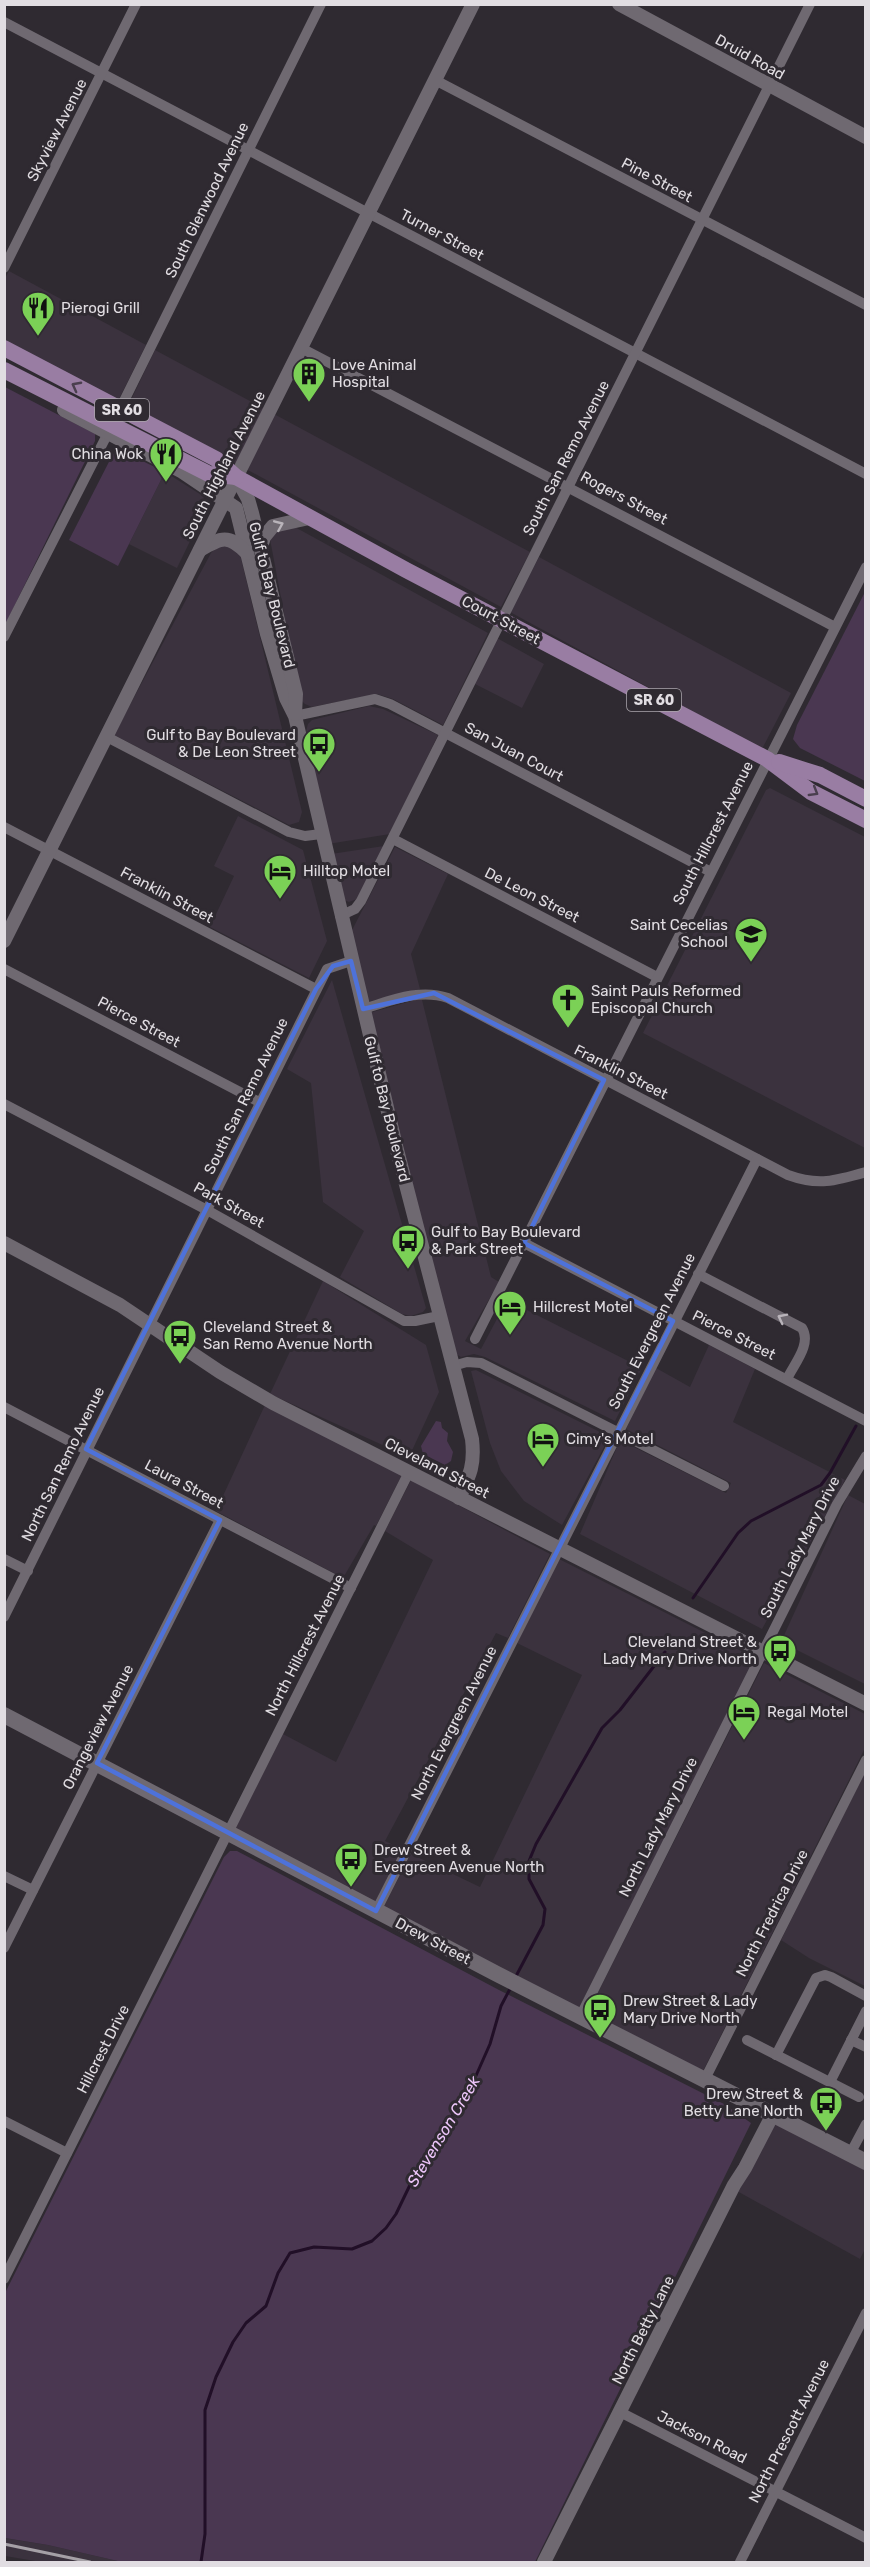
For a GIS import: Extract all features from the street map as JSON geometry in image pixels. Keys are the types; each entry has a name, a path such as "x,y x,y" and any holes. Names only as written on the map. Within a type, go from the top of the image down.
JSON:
{"main road":[{"name":"Gulf to Bay Boulevard","path":"4,348 216,459 236,477"},
{"name":"SR 60","path":"4,370 209,474 236,477"},
{"name":"Court Street","path":"236,477 500,620 767,759 812,792 866,820"},
{"name":"Court Street","path":"767,759 820,776 866,800"},
{"name":"Drew Street","path":"4,1715 496,1974 581,2015 866,2162"}],"street":[{"name":"Skyview Avenue","path":"4,268 136,4"},
{"name":"South Glenwood Avenue","path":"120,409 321,4"},
{"name":"South Highland Avenue","path":"4,941 473,4"},
{"name":"Druid Road","path":"619,4 769,87 866,137"},
{"name":"South San Remo Avenue","path":"340,916 352,911 361,901 393,839 500,620 570,486 810,4"},
{"name":"Turner Street","path":"4,22 866,474"},
{"name":"Pine Street","path":"435,80 866,305"},
{"name":"Rogers Street","path":"301,348 570,486 835,627"},
{"path":"4,376 181,471 225,500"},
{"path":"4,637 108,433"},
{"name":"Gulf to Bay Boulevard","path":"236,477 248,499 261,547 296,694 295,716"},
{"name":"Gulf to Bay Boulevard","path":"225,500 236,508 286,698 295,716 340,916 453,1366 474,1458 471,1474 459,1498"},
{"path":"261,547 264,537 273,526 309,518"},
{"path":"200,550 217,540 227,539 235,541 247,553"},
{"name":"South Hillcrest Avenue","path":"475,1339 604,1080 866,567"},
{"name":"San Juan Court","path":"295,716 375,699 390,704 711,872"},
{"path":"106,737 289,832 305,836 321,834"},
{"name":"Franklin Street","path":"4,827 316,989"},
{"name":"De Leon Street","path":"393,839 657,977"},
{"name":"South San Remo Avenue","path":"150,1325 327,969 351,961"},
{"name":"Pierce Street","path":"4,969 260,1102"},
{"name":"Franklin Street","path":"363,1009 414,995 434,993 448,998 788,1175 812,1182 834,1181 866,1172"},
{"name":"Park Street","path":"4,1104 207,1210 404,1321 439,1316"},
{"name":"South Evergreen Avenue","path":"559,1549 757,1159"},
{"name":"Pierce Street","path":"524,1243 866,1421"},
{"name":"Cleveland Street","path":"4,1244 120,1305 220,1372 459,1498 866,1704"},
{"path":"698,1274 801,1328 806,1334 806,1343 787,1379"},
{"name":"North San Remo Avenue","path":"4,1617 150,1325"},
{"path":"453,1366 467,1362 481,1363 724,1486"},
{"name":"Laura Street","path":"4,1407 351,1588"},
{"name":"South Lady Mary Drive","path":"763,1652 837,1504 866,1456"},
{"name":"North Hillcrest Avenue","path":"228,1832 409,1472"},
{"name":"Orangeview Avenue","path":"4,1948 220,1520"},
{"name":"North Evergreen Avenue","path":"376,1911 559,1549"},
{"path":"4,1559 28,1571"},
{"name":"North Lady Mary Drive","path":"581,2015 763,1652"},
{"name":"North Fredrica Drive","path":"705,2079 866,1760"},
{"name":"Hillcrest Drive","path":"4,2279 228,1832"},
{"path":"4,1876 33,1890"},
{"path":"776,2055 816,1978 825,1975 831,1977 866,1996"},
{"path":"830,2082 866,2011"},
{"path":"747,2040 860,2097"},
{"path":"851,2040 866,2047"},
{"name":"North Betty Lane","path":"544,2562 734,2184 745,2168 772,2114"},
{"path":"4,2121 68,2152"},
{"path":"850,2154 866,2124"},
{"name":"North Prescott Avenue","path":"740,2562 866,2313"},
{"name":"Jackson Road","path":"620,2412 866,2538"}],"highlighted area":[{"path":"351,961 363,1009 434,993 604,1080 524,1243 673,1321 376,1911 97,1763 220,1520 86,1449 316,989 333,966"}],"shaded area":[{"path":"9,271 146,345 118,401 5,341 4,280"},
{"path":"155,350 265,409 237,464 128,406"},
{"path":"5,387 95,434 95,441 5,625"},
{"path":"274,414 530,552 501,607 246,469"},
{"path":"120,450 165,472 118,566 69,540 113,454"},
{"path":"165,472 203,496 207,506 177,568 129,544"},
{"path":"293,526 488,633 443,725 393,699 377,694 312,707 300,699 270,539 275,531"},
{"path":"226,544 240,554 302,812 299,822 289,825 114,735 211,553 218,545"},
{"path":"539,557 791,693 762,749 510,612"},
{"path":"865,592 865,781 800,748 793,739 797,725"},
{"path":"497,638 544,664 522,708 475,684"},
{"path":"369,706 383,709 438,735 390,834 328,844 306,731 308,724 312,720"},
{"path":"770,788 865,837 865,1148 643,1033 766,790"},
{"path":"238,816 303,850 327,941 309,978 210,927 234,876 214,866"},
{"path":"384,846 357,899 349,902 342,899 331,854"},
{"path":"395,847 448,874 411,954 420,989 367,1002 350,934"},
{"path":"332,980 426,1308 423,1312 411,1316 402,1314 340,1277 364,1231 323,1202 311,1083 287,1069"},
{"path":"422,1000 491,1277 499,1282 465,1341 481,1349 507,1300 642,1368 615,1421 485,1357 474,1354 461,1357 453,1348 369,1013"},
{"path":"323,1281 426,1345 439,1392 409,1457 270,1394"},
{"path":"709,1345 755,1369 733,1422 845,1480 762,1629 580,1534 620,1440 726,1493 731,1483 626,1429 656,1368 690,1387"},
{"path":"476,1370 598,1431 605,1438 604,1447 562,1525 524,1501 501,1471 490,1443 471,1371"},
{"path":"265,1405 402,1475 376,1526 374,1525 343,1578 216,1511"},
{"path":"436,1421 441,1422 442,1428 448,1433 447,1441 453,1452 451,1461 445,1465 423,1454 421,1446"},
{"path":"411,1480 550,1554 508,1638 496,1633 385,1841 402,1849 374,1904 235,1829 283,1734 336,1762 433,1560 385,1531"},
{"path":"848,1495 865,1504 865,1684 781,1642"},
{"path":"559,1559 755,1658 579,2008 383,1908 411,1854 480,1887 582,1675 517,1643"},
{"path":"764,1663 865,1714 865,1748 703,2071 588,2012"},
{"path":"865,1771 865,1986 809,1958 781,1940"},
{"path":"230,1851 237,1851 499,1990 724,2104 751,2123 535,2562 122,2562 5,2538 5,2293 224,1857"},
{"path":"774,2121 865,2168 865,2249 860,2259 737,2191"},
{"path":"4,2538 48,2545 122,2562 41,2562 5,2556"}],"waterway":[{"name":"Stevenson Creek","path":"693,1598 738,1533 751,1521 821,1485 856,1426"},
{"name":"Stevenson Creek","path":"515,1978 543,1925 545,1909 529,1879 529,1861 536,1844 602,1728 620,1710 665,1652"},
{"name":"Stevenson Creek","path":"201,2562 205,2534 205,2410 216,2377 233,2342 246,2323 266,2306 278,2273 290,2253 314,2247 352,2249 372,2241 386,2228 396,2214 422,2160 467,2096 490,2044 501,2006 511,1987"}],"railway":[{"path":"4,2544 90,2562"}],"place":[{"name":"Pierogi Grill","path":"38,337"},
{"name":"Love Animal Hospital","path":"309,403"},
{"name":"China Wok","path":"166,483"},
{"name":"Gulf to Bay Boulevard & De Leon Street","path":"319,773"},
{"name":"Hilltop Motel","path":"280,900"},
{"name":"Saint Cecelias School","path":"751,963"},
{"name":"Saint Pauls Reformed Episcopal Church","path":"568,1029"},
{"name":"Gulf to Bay Boulevard & Park Street","path":"408,1270"},
{"name":"Hillcrest Motel","path":"510,1336"},
{"name":"Cleveland Street & San Remo Avenue North","path":"180,1365"},
{"name":"Cimy's Motel","path":"543,1468"},
{"name":"Cleveland Street & Lady Mary Drive North","path":"780,1680"},
{"name":"Regal Motel","path":"744,1741"},
{"name":"Drew Street & Evergreen Avenue North","path":"351,1888"},
{"name":"Drew Street & Lady Mary Drive North","path":"600,2039"},
{"name":"Drew Street & Betty Lane North","path":"826,2132"}]}
